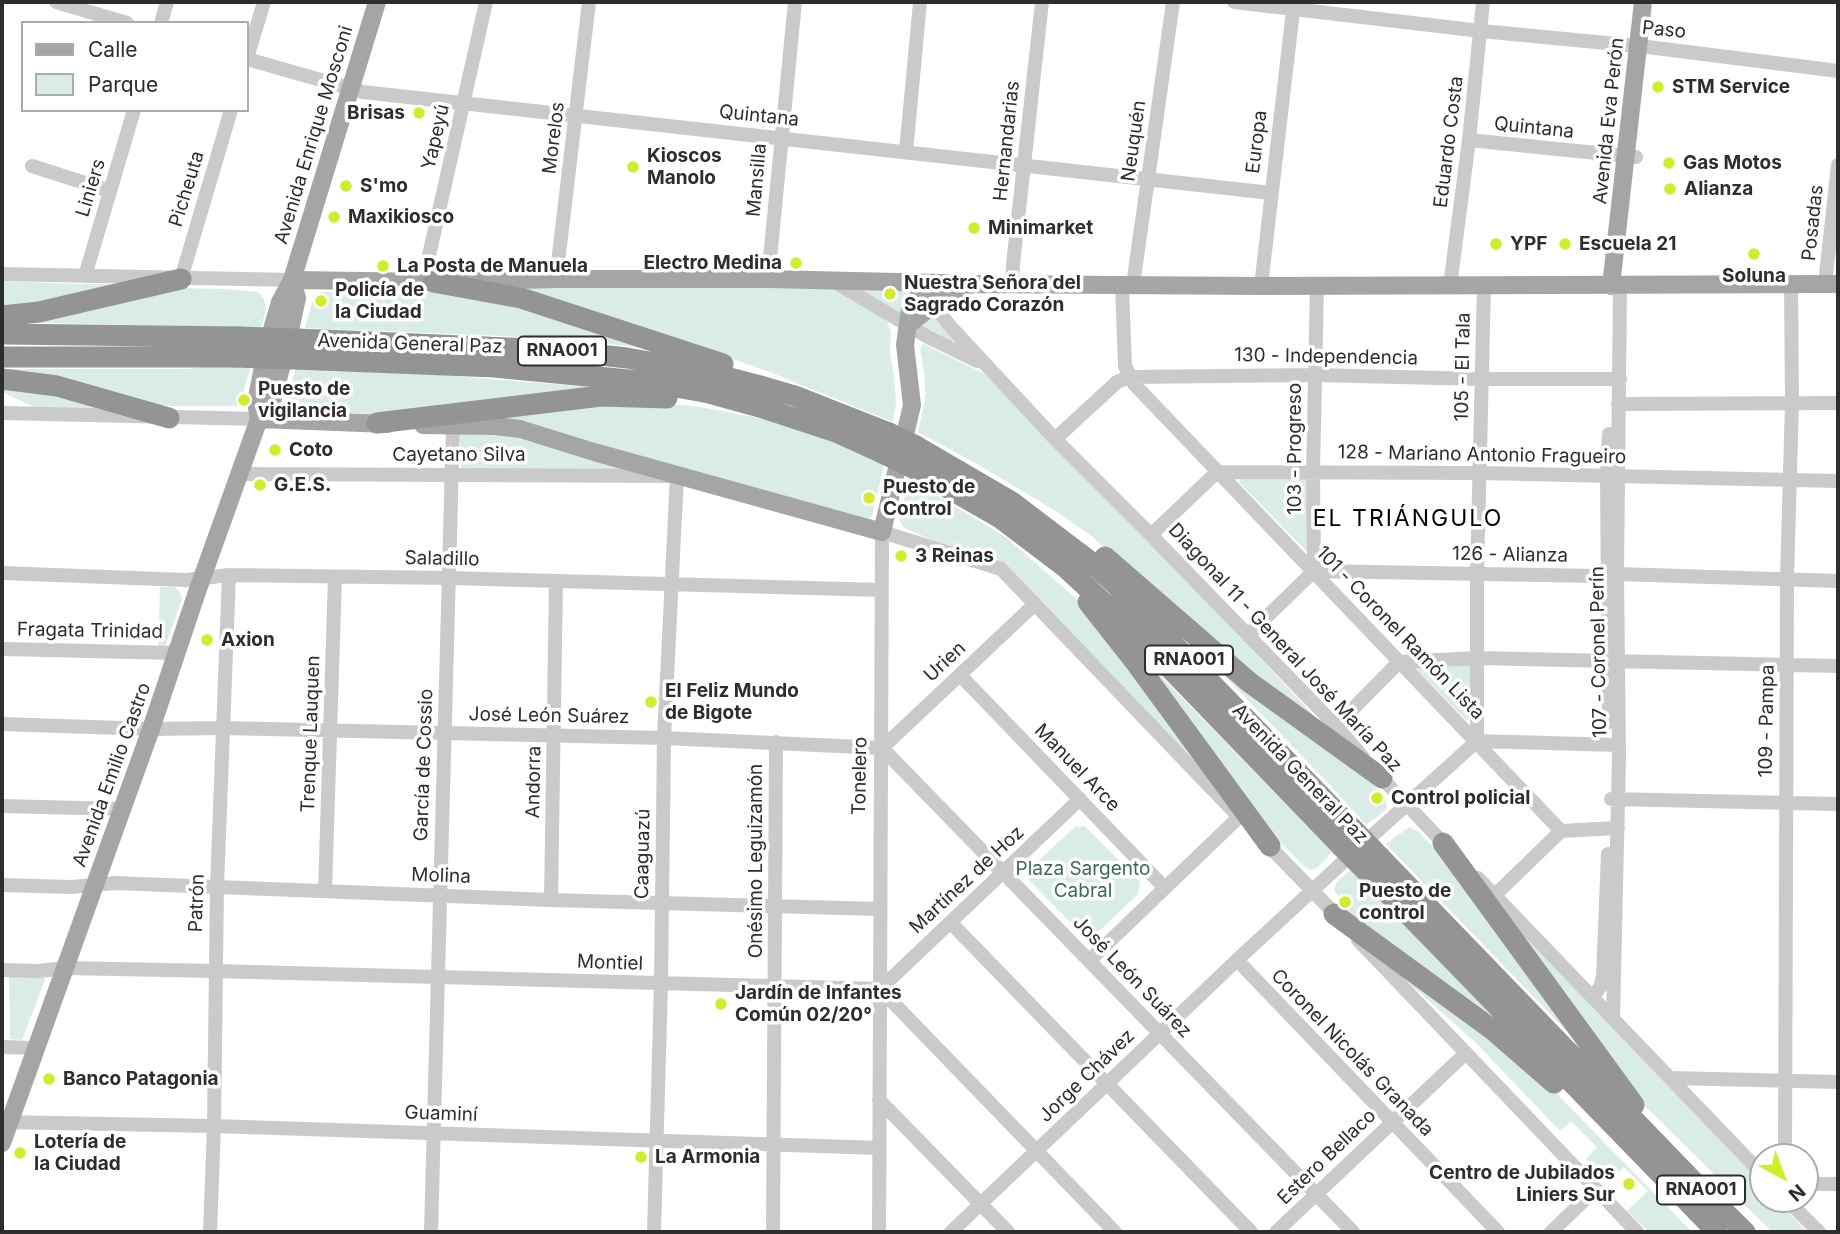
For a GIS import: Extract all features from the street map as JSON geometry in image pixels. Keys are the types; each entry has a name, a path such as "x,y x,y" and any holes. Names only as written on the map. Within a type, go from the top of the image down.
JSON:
{"highway":[{"path":"2,316 39,312 181,279"},
{"path":"428,282 521,298 730,366 795,396"},
{"name":"Avenida General Paz","path":"2,334 323,350 554,350 627,358 706,372 795,396 913,456 1057,536 1115,584 1353,843 1650,1156 1717,1232"},
{"name":"Avenida General Paz","path":"2,357 237,347"},
{"name":"Avenida General Paz","path":"323,350 621,378 709,393 884,442"},
{"path":"2,379 57,386 169,418"},
{"path":"377,423 601,396 648,396 760,407"},
{"path":"1006,510 1057,525 1097,552 1133,580 1217,656 1329,731 1382,778"},
{"path":"1006,510 1091,606 1241,803 1270,846"},
{"path":"1443,844 1628,1095 1650,1156 1698,1232"},
{"path":"1334,914 1493,1030 1650,1156"},
{"name":"Avenida General Paz","path":"1650,1156 1745,1232"}],"main road":[{"name":"Avenida Enrique Mosconi","path":"292,280 377,2"},
{"name":"Avenida Eva Perón","path":"1643,2 1643,47"},
{"name":"Avenida Eva Perón","path":"1616,286 1643,47 1652,2"},
{"path":"281,329 279,302 292,280 428,282 768,279 945,289 973,284 1832,284"},
{"path":"908,325 917,320 945,289"},
{"name":"Tonelero","path":"882,532 912,405 905,345 908,325"},
{"name":"Avenida Emilio Castro","path":"2,1143 5,1122 65,968 151,730 258,419 272,402 272,368"},
{"path":"258,419 520,429 677,476 882,532"}],"street":[{"path":"56,2 120,21"},
{"path":"162,21 167,2"},
{"path":"248,56 264,2"},
{"name":"Yapeyú","path":"428,282 486,2"},
{"name":"Morelos","path":"556,279 589,2"},
{"name":"Mansilla","path":"768,279 795,2"},
{"path":"906,152 920,2"},
{"name":"Hernandarias","path":"1013,285 1023,166 1042,2"},
{"name":"Neuquén","path":"1128,285 1147,180 1173,2"},
{"name":"Paso","path":"1234,2 1293,5 1481,31 1643,47 1838,71"},
{"name":"Eduardo Costa","path":"1450,286 1483,2"},
{"name":"Europa","path":"1261,286 1293,5"},
{"name":"Quintana","path":"248,59 350,90 1271,193"},
{"name":"Liniers","path":"85,276 133,112"},
{"name":"Picheuta","path":"181,279 230,112"},
{"name":"Quintana","path":"1469,140 1632,157"},
{"name":"Posadas","path":"1832,284 1838,165"},
{"path":"32,166 110,191"},
{"path":"2,274 292,280"},
{"path":"831,281 985,365"},
{"path":"1055,439 1116,383 1129,377 1125,366 1128,285"},
{"name":"109 - Pampa","path":"1785,1143 1791,285"},
{"name":"103 - Progreso","path":"1314,571 1317,286"},
{"name":"105 - El Tala","path":"1477,741 1477,573 1484,286"},
{"name":"107 - Coronel Perín","path":"1593,997 1600,987 1602,977 1614,799 1612,476 1616,286"},
{"name":"Diagonal 11 - General José María Paz","path":"945,289 939,306 942,317 1055,439 1248,635 1329,731"},
{"name":"130 - Independencia","path":"1129,377 1314,375 1616,379"},
{"name":"101 - Coronel Ramón Lista","path":"1129,377 1141,393 1561,831"},
{"name":"107 - Coronel Perín","path":"1612,476 1618,404 1616,379"},
{"path":"1618,404 1838,403"},
{"path":"2,413 258,419"},
{"name":"García de Cossio","path":"431,1232 453,425"},
{"path":"1151,535 1217,472"},
{"name":"128 - Mariano Antonio Fragueiro","path":"1217,472 1480,473 1838,481"},
{"name":"Cayetano Silva","path":"240,474 677,476"},
{"name":"Caaguazú","path":"654,1232 664,738 674,584 677,476"},
{"path":"882,532 997,566 1312,890 1596,1189 1629,1229"},
{"name":"Tonelero","path":"879,1232 882,532"},
{"path":"1248,635 1314,571"},
{"name":"126 - Alianza","path":"1314,571 1598,576 1612,574 1838,581"},
{"name":"Saladillo","path":"2,573 186,580 229,575 449,578 882,590"},
{"name":"Patrón","path":"210,1232 214,1126 216,886 229,575"},
{"name":"Trenque Lauquen","path":"325,891 335,578"},
{"name":"Andorra","path":"551,900 556,581"},
{"name":"Urien","path":"882,748 1035,604"},
{"name":"Fragata Trinidad","path":"2,649 177,653"},
{"path":"1329,731 1399,662 1477,658 1838,666"},
{"name":"Manuel Arce","path":"960,675 1165,888"},
{"name":"José León Suárez","path":"2,724 151,730 223,728 664,738 882,748 1353,1232"},
{"path":"1477,741 1614,745"},
{"name":"Jorge Chávez","path":"951,1232 1312,890 1353,843 1407,805 1477,741"},
{"name":"Onésimo Leguizamón","path":"772,1232 776,742"},
{"name":"Diagonal 11 - General José María Paz","path":"1382,778 1749,1160"},
{"name":"Martínez de Hoz","path":"880,989 1080,799"},
{"path":"1614,799 1838,804"},
{"path":"2,806 121,809"},
{"path":"1090,961 1239,817"},
{"path":"1495,895 1561,831 1613,828"},
{"name":"107 - Coronel Perín","path":"1613,828 1614,1018"},
{"name":"Molina","path":"2,885 72,887 115,883 551,900 879,909"},
{"path":"951,923 1251,1232"},
{"name":"Coronel Nicolás Granada","path":"1237,960 1498,1232"},
{"name":"Montiel","path":"2,970 39,971 65,968 215,971 880,989"},
{"path":"880,989 1115,1232"},
{"path":"2,1047 35,1048"},
{"name":"Estero Bellaco","path":"1276,1232 1466,1054"},
{"path":"1671,1078 1838,1082"},
{"path":"879,1100 1008,1232"},
{"name":"Guaminí","path":"5,1122 214,1126 879,1148"},
{"path":"1819,1184 1838,1184"},
{"path":"1551,1232 1596,1189"},
{"path":"1800,1213 1819,1232"}],"green space":[{"path":"2,281 78,284 120,284 2,312"},
{"path":"845,284 926,286 905,317"},
{"path":"828,286 886,317 891,332 890,352 896,403 893,422 767,371 687,343 504,287"},
{"path":"176,288 258,292 264,299 266,309 261,328 2,322"},
{"path":"321,292 463,292 504,299 662,351 574,339 305,328 314,295 320,295"},
{"path":"932,314 964,348 923,326"},
{"path":"924,344 985,374 1131,521 1321,723 1217,650 1094,538 1059,513 918,432 925,400 920,348"},
{"path":"233,364 251,366 239,406 151,404 2,374 2,369 187,369"},
{"path":"296,369 430,374 626,390 399,415 286,411 284,404"},
{"path":"2,384 116,410 34,407 2,392"},
{"path":"634,400 700,407 775,421 824,437 881,464 884,466 872,516 866,519 485,417"},
{"path":"460,434 504,434 641,474 461,471"},
{"path":"1241,477 1308,477 1308,553 1239,482"},
{"path":"909,478 1007,538 1082,604 1222,789 1000,562 929,539 903,527 899,519"},
{"path":"160,587 174,587 182,599 165,647 158,648"},
{"path":"1131,645 1332,852 1316,869 1310,870 1304,866 1269,831"},
{"path":"1200,651 1363,773 1386,799 1387,809 1366,825"},
{"path":"1472,665 1470,719 1466,720 1416,669 1418,666"},
{"name":"Plaza Sargento Cabral","path":"1085,826 1140,882 1138,894 1094,936 1084,936 1027,878 1028,870 1075,827"},
{"path":"1409,827 1419,832 1459,875 1587,1052 1386,844"},
{"path":"1352,869 1513,1032 1352,915 1334,890 1336,883"},
{"path":"1497,907 1749,1170 1749,1209 1636,1097"},
{"path":"1390,966 1495,1039 1549,1086 1692,1232 1649,1232 1627,1211 1648,1191 1624,1167 1608,1182 1586,1159 1597,1147 1571,1121 1560,1131 1475,1042"},
{"path":"9,974 43,975 45,980 22,1040 10,1039"},
{"path":"1753,1213 1789,1213 1807,1232 1772,1232"}],"place":[{"name":"STM Service","path":"1658,87"},
{"name":"Brisas","path":"419,113"},
{"name":"Gas Motos","path":"1669,163"},
{"name":"Kioscos Manolo","path":"633,167"},
{"name":"S'mo","path":"346,186"},
{"name":"Alianza","path":"1670,189"},
{"name":"Maxikiosco","path":"334,217"},
{"name":"Minimarket","path":"974,228"},
{"name":"YPF","path":"1496,244"},
{"name":"Escuela 21","path":"1565,244"},
{"name":"Soluna","path":"1754,254"},
{"name":"Electro Medina","path":"796,263"},
{"name":"La Posta de Manuela","path":"383,266"},
{"name":"Nuestra Señora del Sagrado Corazón","path":"890,294"},
{"name":"Policía de la Ciudad","path":"321,301"},
{"name":"Puesto de vigilancia","path":"244,400"},
{"name":"Coto","path":"275,450"},
{"name":"G.E.S.","path":"260,485"},
{"name":"Puesto de Control","path":"869,498"},
{"name":"3 Reinas","path":"901,556"},
{"name":"Axion","path":"207,640"},
{"name":"El Feliz Mundo de Bigote","path":"651,702"},
{"name":"Control policial","path":"1377,798"},
{"name":"Puesto de control","path":"1345,902"},
{"name":"Jardín de Infantes Común 02/20°","path":"721,1004"},
{"name":"Banco Patagonia","path":"49,1079"},
{"name":"Lotería de la Ciudad","path":"20,1153"},
{"name":"La Armonia","path":"641,1157"},
{"name":"Centro de Jubilados Liniers Sur","path":"1629,1184"}],"district":[{"name":"EL TRIÁNGULO","path":"1408,519"}]}
